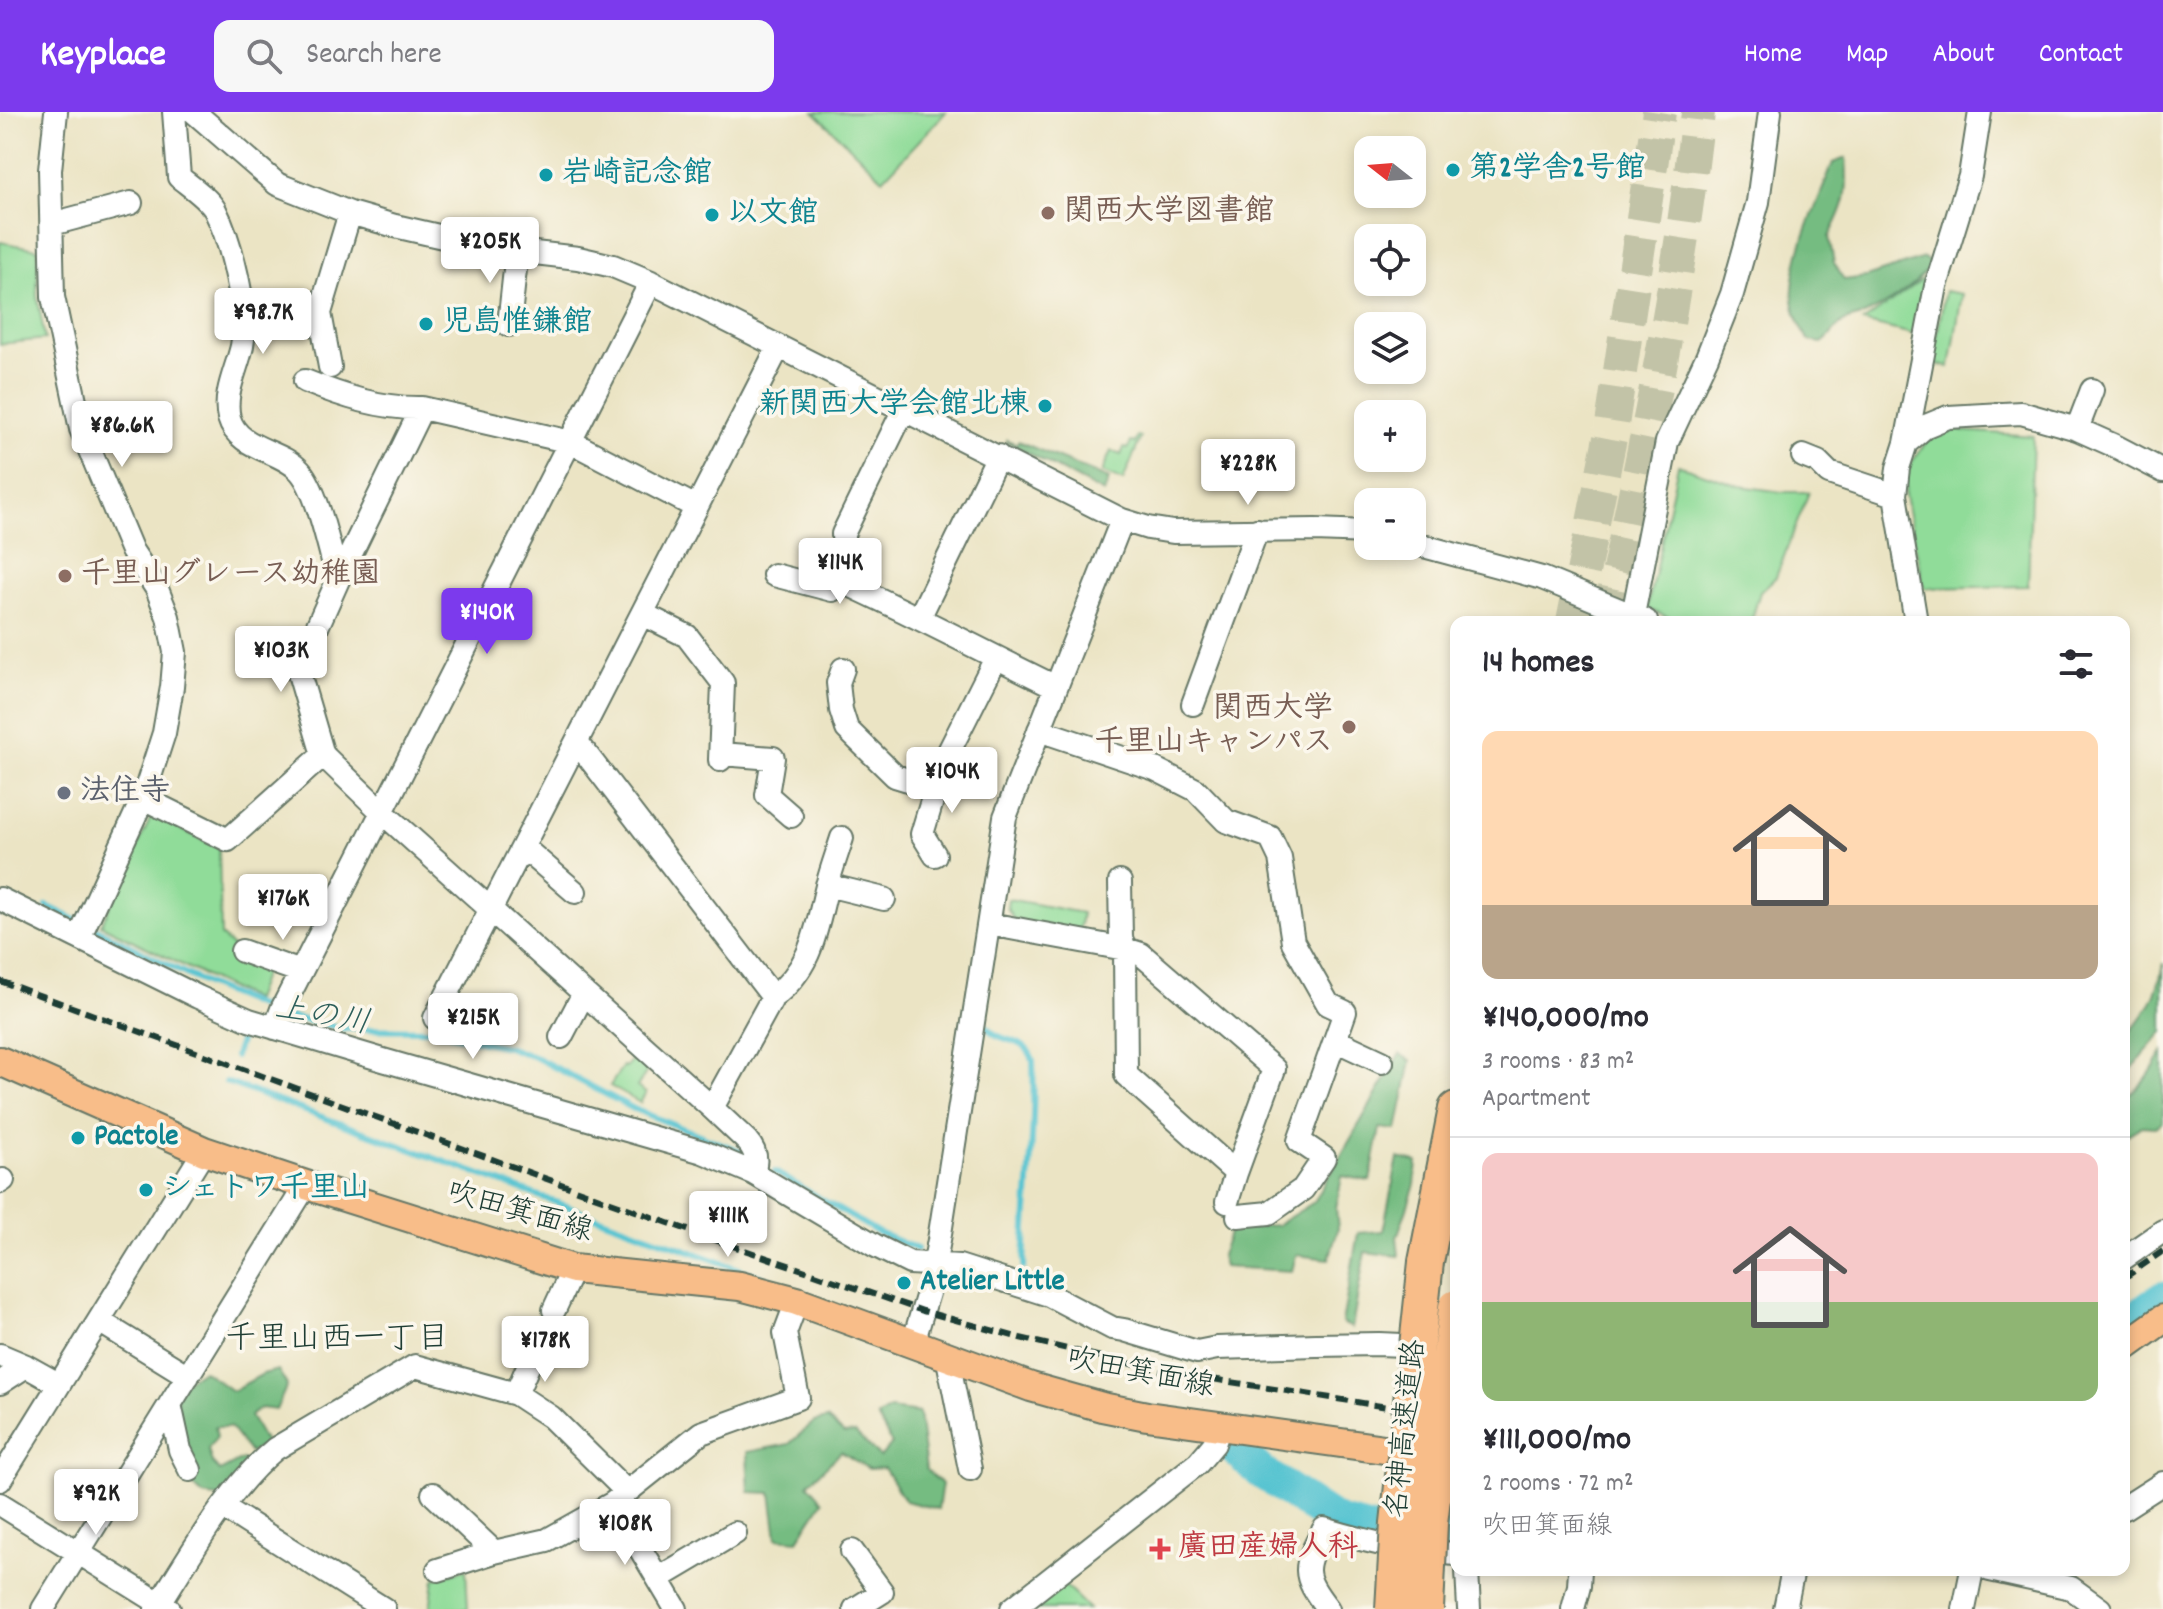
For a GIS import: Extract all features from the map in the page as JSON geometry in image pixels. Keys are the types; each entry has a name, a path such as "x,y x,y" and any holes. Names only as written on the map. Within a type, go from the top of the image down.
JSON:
{"highway":[{"name":"名神高速道路","path":"1393,1609 1398,1523 1426,1262 1450,1140"},
{"name":"名神高速道路","path":"1426,1609 1430,1523 1450,1357"}],"main road":[{"name":"吹田箕面線","path":"0,1061 204,1151 573,1269 740,1286 797,1301 1031,1387 1102,1407 1450,1458"},
{"path":"2130,1343 2163,1319"}],"street":[{"path":"56,112 50,170 53,297 81,429 132,551 157,589 168,617 175,652 164,733 143,798 83,928"},
{"path":"174,112 179,177 214,208 230,250 241,296 243,339 229,392 229,417 236,432 250,444 298,469 310,485 338,580"},
{"path":"194,112 277,184 350,213 395,226 491,248 578,258 613,266 651,282 1122,520 1173,532 1354,532"},
{"path":"1640,616 1667,442 1707,357 1732,294 1758,202 1770,112"},
{"path":"1915,616 1895,495 1898,468 1906,443 1936,286 1970,176 1980,112"},
{"path":"52,224 131,203"},
{"path":"330,367 315,291 350,213"},
{"path":"509,325 517,251"},
{"path":"278,1019 651,282"},
{"path":"435,1018 778,348"},
{"path":"305,381 344,396 402,408 422,408 571,442 696,507"},
{"path":"2077,429 2092,390"},
{"path":"422,408 298,670 323,755 382,812 712,1108 752,1147 756,1159 753,1173"},
{"path":"845,583 843,534 904,409"},
{"path":"1906,443 1926,426 1948,417 2021,413 2077,429 2163,471"},
{"path":"919,618 998,456"},
{"path":"1803,456 1818,462 1829,473 1895,495"},
{"path":"913,1343 935,1265 1005,817 1122,520"},
{"path":"1193,704 1257,530"},
{"path":"1426,547 1542,578 1633,616"},
{"path":"774,575 832,590 845,583"},
{"path":"845,583 1056,687"},
{"path":"643,614 687,636 723,683 720,757 773,758 767,795 791,816"},
{"path":"935,855 922,834 932,801 931,787 996,658"},
{"path":"843,669 833,710 847,729 895,776 931,787"},
{"path":"989,924 1141,954 1274,1069 1236,1173 1233,1209 1269,1213 1303,1189 1324,1158 1299,1141 1345,1012 1328,1004 1293,942 1280,858 1270,837 1226,821 1196,790 1155,769 1039,730"},
{"path":"577,742 773,997"},
{"path":"143,798 228,840 323,755"},
{"path":"712,1108 773,997 791,982 810,952 842,838"},
{"path":"523,847 575,892"},
{"path":"1120,882 1121,938 1125,949 1126,1075 1236,1173"},
{"path":"827,885 884,899"},
{"path":"0,899 83,928 229,1012 278,1019 734,1163 910,1263 959,1266 1049,1295 1112,1328 1197,1352 1217,1348 1379,1344 1450,1348"},
{"path":"242,951 301,972"},
{"path":"561,1037 584,993"},
{"path":"1335,1040 1382,1062"},
{"path":"0,1480 204,1151"},
{"path":"43,1609 306,1185"},
{"path":"2130,1254 2163,1231"},
{"path":"554,1310 573,1269"},
{"path":"438,1570 494,1552 547,1540 620,1498 701,1433 798,1398 785,1333 797,1301"},
{"path":"99,1321 188,1376"},
{"path":"0,1355 61,1382"},
{"path":"516,1394 533,1355"},
{"path":"947,1355 970,1469"},
{"path":"0,1383 26,1366"},
{"path":"0,1504 162,1607 223,1507 258,1463 275,1449 415,1366 516,1394 551,1417 620,1498 676,1609"},
{"path":"170,1404 180,1450 190,1470"},
{"path":"1012,1609 1198,1463 1214,1444 1220,1426"},
{"path":"2130,1504 2163,1483"},
{"path":"433,1494 494,1552"},
{"path":"223,1507 384,1609"},
{"path":"1327,1609 1311,1586 1306,1568 1324,1529 1415,1552 1450,1554"},
{"path":"659,1578 735,1533"},
{"path":"852,1551 882,1592 855,1609"},
{"path":"1467,1576 1469,1609"},
{"path":"1573,1609 1580,1576"},
{"path":"1785,1609 1792,1576"},
{"path":"1964,1609 1971,1576"},
{"path":"2032,1576 2071,1588 2100,1609"}],"green space":[{"path":"814,112 946,112 883,179"},
{"path":"1846,158 1845,199 1829,237 1834,263 1844,280 1866,277 1924,258 1932,265 1892,300 1845,321 1822,343 1809,341 1793,302 1798,256 1833,163"},
{"path":"0,242 38,249 37,295 45,339 0,344"},
{"path":"1929,275 1916,335 1863,322"},
{"path":"1945,291 1962,294 1950,367 1932,364"},
{"path":"1948,430 2033,436 2028,586 1924,588 1905,496 1906,478 1911,463 1927,441"},
{"path":"1138,436 1141,437 1123,481 1102,472 1111,451 1121,455 1131,442 1135,443"},
{"path":"1018,441 1109,479 1104,493 1007,442 1016,444"},
{"path":"1678,465 1740,486 1809,492 1776,577 1760,592 1753,616 1665,616 1647,609"},
{"path":"152,815 219,848 221,936 245,958 267,965 254,1000 101,925"},
{"path":"1008,899 1082,913 1079,932 1013,919 1007,907"},
{"path":"2163,963 2163,1032 2130,1070 2130,1031 2150,1004"},
{"path":"635,1049 652,1063 637,1087 646,1093 640,1103 610,1086 623,1066 626,1067 635,1056 632,1053"},
{"path":"2163,1052 2163,1122 2156,1127 2142,1126 2130,1133 2130,1095 2151,1072"},
{"path":"1400,1054 1411,1061 1397,1130 1380,1128 1370,1181 1342,1176 1336,1208 1338,1229 1329,1259 1296,1255 1292,1271 1224,1267 1221,1255 1231,1229 1277,1225 1314,1202"},
{"path":"1398,1158 1417,1162 1415,1185 1397,1237 1399,1256 1365,1252 1352,1328 1342,1323 1358,1233 1383,1231"},
{"path":"203,1370 232,1391 263,1374 278,1370 287,1385 276,1410 261,1408 250,1416 266,1444 250,1453 230,1427 215,1427 217,1437 208,1449 212,1463 220,1471 242,1459 253,1464 223,1498 203,1495 183,1476 176,1387"},
{"path":"890,1409 919,1413 926,1470 942,1484 938,1509 905,1501 884,1468 869,1469 841,1452 808,1484 823,1501 798,1540 777,1538 771,1493 749,1492 747,1452 789,1444 814,1422 827,1419 844,1434 855,1433 880,1457 892,1444 877,1417"},
{"path":"466,1569 468,1609 430,1609 434,1579"},
{"path":"1061,1582 1089,1609 1025,1609"}],"waterway":[{"name":"上の川","path":"47,906 80,922"},
{"name":"上の川","path":"90,926 208,985 275,1013"},
{"name":"上の川","path":"286,1016 346,1029 430,1030 507,1047 537,1058 634,1109 740,1151"},
{"path":"986,1026 998,1036 1024,1047 1033,1060 1024,1267"},
{"path":"235,1056 244,1030"},
{"path":"226,1082 775,1282"},
{"name":"上の川","path":"775,1172 879,1233 917,1249"},
{"name":"上の川","path":"2130,1322 2163,1298"},
{"name":"上の川","path":"1230,1445 1261,1472 1336,1522 1379,1533 1450,1539"}],"tunnel":[{"path":"1574,616 1610,438 1659,112"},
{"path":"1609,616 1671,304 1698,112"}],"railway":[{"path":"0,981 721,1242 923,1311 1020,1338 1162,1371 1450,1417"},
{"path":"2130,1274 2163,1251"}],"place":[{"name":"第2学舎2号館","path":"1453,170"},
{"name":"岩崎記念館","path":"546,175"},
{"name":"関西大学図書館","path":"1048,213"},
{"name":"以文館","path":"712,215"},
{"name":"児島惟鎌館","path":"426,324"},
{"name":"新関西大学会館北棟","path":"1045,406"},
{"name":"千里山グレース幼稚園","path":"65,576"},
{"name":"関西大学 千里山キャンパス","path":"1349,727"},
{"name":"法住寺","path":"64,793"},
{"name":"Pactole","path":"78,1138"},
{"name":"シェトワ千里山","path":"146,1190"},
{"name":"Atelier Little","path":"904,1283"},
{"name":"廣田産婦人科","path":"1160,1549"}],"district":[{"name":"千里山西一丁目","path":"337,1341"}]}
